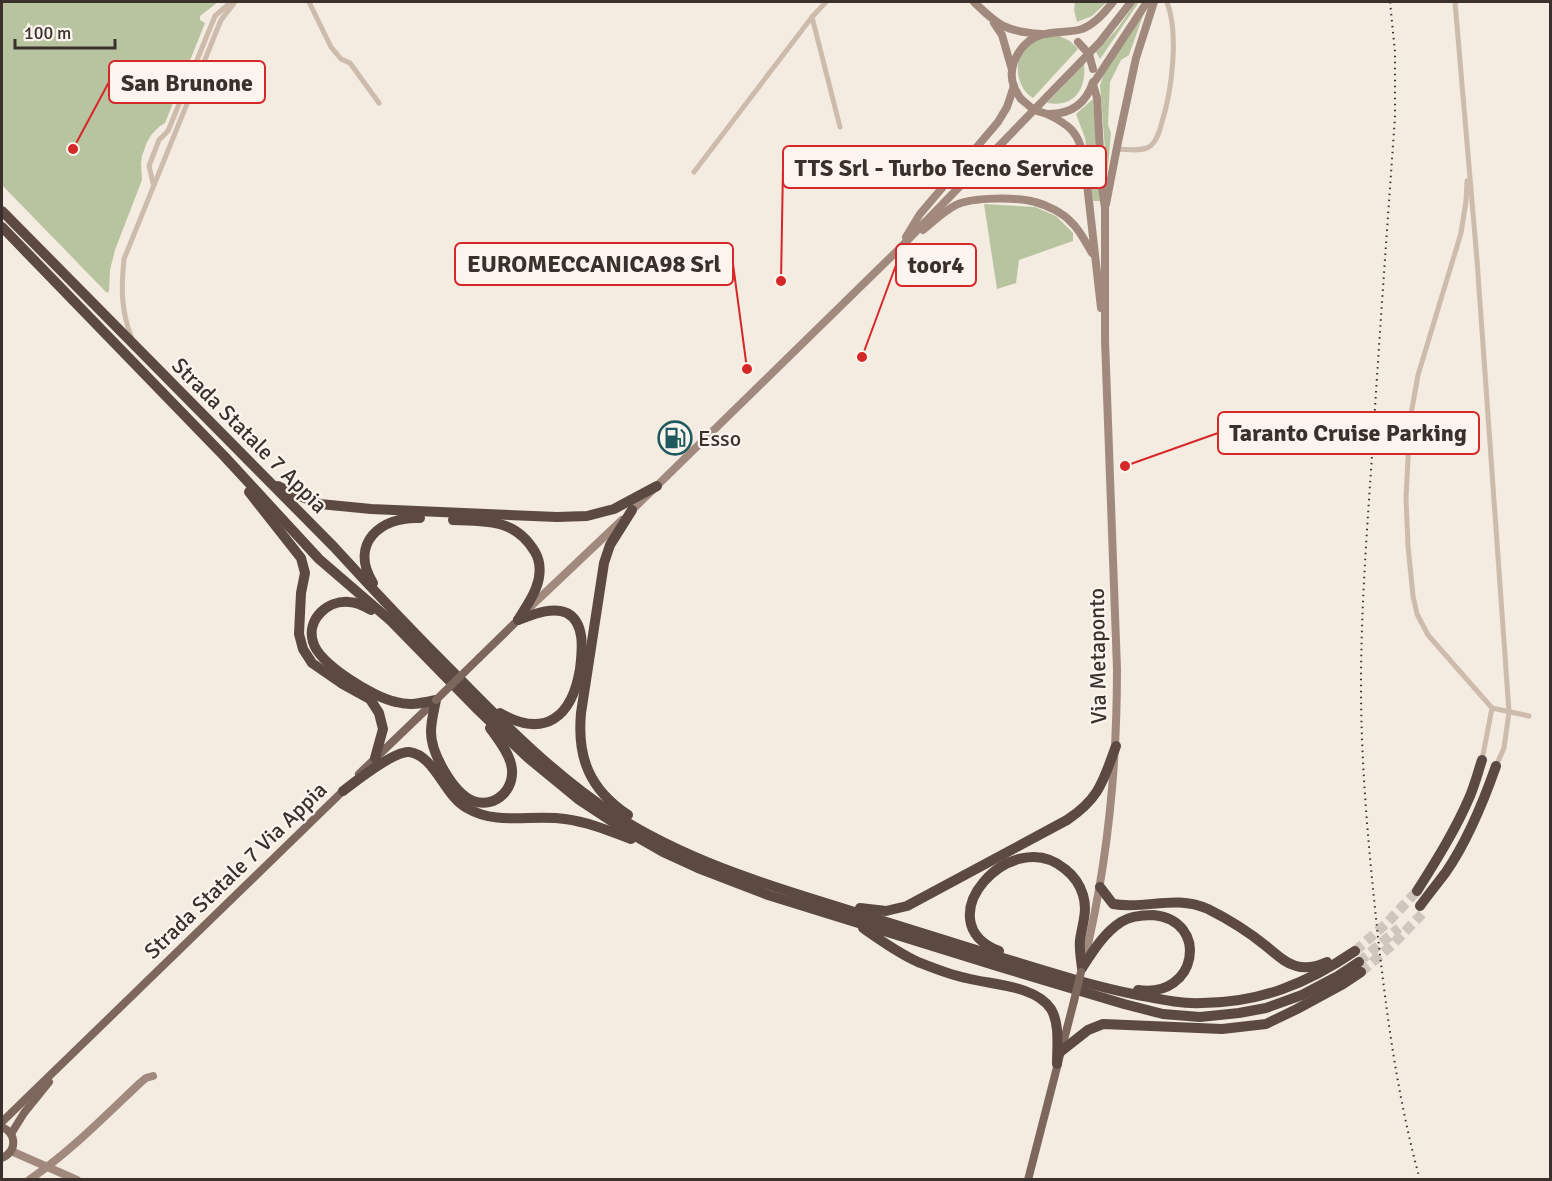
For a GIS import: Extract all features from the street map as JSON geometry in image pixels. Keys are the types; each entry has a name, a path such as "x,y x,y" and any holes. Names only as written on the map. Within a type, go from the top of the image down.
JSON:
{"highway":[{"name":"Strada Statale 7 Appia","path":"2,211 333,547 465,691"},
{"name":"Strada Statale 7 Appia","path":"2,226 225,457 319,560 391,621 465,691"},
{"path":"225,457 260,507 301,558 305,573 301,593 299,634 303,649 312,663 370,699 379,713 383,729 375,758"},
{"path":"265,478 290,492 320,504 371,509 557,517 587,516 614,509 657,486"},
{"path":"632,510 610,545 604,563 581,712 580,744 587,769 595,784 624,813 659,834 666,848"},
{"path":"386,604 367,572 365,552 372,534 386,523 410,517 493,522 514,529 529,541 537,556 540,571 536,588 518,620"},
{"path":"391,621 361,604 339,602 322,610 316,618 312,626 312,641 316,651 329,665 369,692 394,702 410,704 436,699 431,734 436,754 458,790 472,800 483,803 494,801 506,794 512,780 512,765 481,707"},
{"path":"481,707 514,721 529,724 553,719 560,715 571,702 577,685 581,657 581,636 577,622 568,614 557,611 542,612 518,620"},
{"path":"465,691 527,757 578,799 628,832 666,848 698,868 768,895 1103,998 1163,1014 1200,1017 1266,1008 1302,995 1360,967 1334,989 1266,1024 1222,1029 1103,1024 1088,1030 1060,1052"},
{"path":"836,906 892,911 907,906 1067,819 1083,808 1095,795 1116,746"},
{"path":"343,791 396,754 408,752 419,755 429,763 450,793 465,808 483,815 503,819 540,817 567,819 605,829 836,906 1040,969 1112,990 1168,1001 1200,1004 1262,996 1296,984 1355,951 1324,964 1308,968 1296,966 1281,958 1247,932 1208,910 1188,902 1166,902 1128,907 1113,904 1100,887"},
{"path":"1417,891 1434,865 1471,795 1482,760"},
{"path":"1421,910 1468,834 1484,800 1496,766"},
{"path":"1040,969 1027,960 986,944 971,924 971,904 981,883 1006,864 1027,857 1040,857 1059,864 1080,886 1086,908 1080,947 1082,970"},
{"path":"1082,970 1099,942 1115,926 1126,919 1143,915 1157,916 1172,922 1184,931 1190,947 1190,961 1177,980 1170,985 1153,990 1112,990"},
{"path":"853,921 886,945 918,962 964,978 1022,990 1041,998 1052,1011 1057,1029 1057,1064"}],"main road":[{"path":"974,2 992,19 1005,27 1018,32 1042,34 1081,29 1091,25 1113,2"},
{"path":"518,620 896,252 1100,42 1131,2"},
{"path":"1047,114 1060,114 1074,109 1086,98 1147,2"},
{"path":"1105,208 1136,58 1154,2"},
{"path":"992,19 1002,35 1014,86 1021,99 1034,110 1061,121 1080,142 1084,157 1105,340"},
{"path":"1056,33 1066,35 1078,42 1089,54 1094,69 1093,84 1097,98 1105,208 1105,340"},
{"path":"1012,71 1022,47 1042,34"},
{"path":"896,252 921,214 998,122 1007,107 1014,86"},
{"path":"896,252 957,204 978,199 996,199 1035,202 1053,210 1071,222 1094,256"},
{"name":"Via Metaponto","path":"1082,970 1100,887 1111,813 1116,746 1117,658 1105,340"},
{"name":"Strada Statale 7 Via Appia","path":"2,1122 518,620"},
{"path":"1028,1179 1082,970"},
{"name":"Strada Statale 7 Via Appia","path":"11,1134 59,1066"},
{"path":"28,1179 91,1131 140,1083 153,1076"},
{"path":"2,1127 11,1134 13,1142 11,1151 2,1158"},
{"path":"11,1151 77,1179"}],"street":[{"path":"153,185 149,166 159,140 168,131 215,16 233,2"},
{"path":"135,346 123,309 124,259 220,20 233,2"},
{"path":"309,2 340,59 350,63 379,103"},
{"path":"694,172 812,17 826,2"},
{"path":"1116,148 1148,148 1155,142 1160,130 1170,94 1172,76 1171,13 1167,2"},
{"path":"1455,2 1477,260 1509,712 1504,748 1496,766"},
{"path":"812,17 840,127"},
{"path":"1468,155 1466,201 1461,233 1418,375 1411,407 1407,474 1407,536 1413,596 1428,635 1492,708 1529,716"},
{"path":"1482,760 1492,708"}],"green space":[{"path":"2,2 218,2 200,16 200,20 205,23 165,123 152,134 147,142 142,156 142,180 115,250 107,293 2,185"},
{"path":"1075,2 1107,2 1092,16 1077,22"},
{"path":"1136,2 1139,2 1100,59 1096,52 1117,29"},
{"path":"1145,10 1129,55 1121,60 1110,82 1108,125 1111,133 1107,176 1100,85 1105,71"},
{"path":"1057,35 1070,41 1078,49 1033,98 1022,87 1019,80 1020,57 1032,42"},
{"path":"1084,63 1083,81 1077,95 1065,103 1047,103"},
{"path":"1093,99 1100,201 1093,201 1085,138 1076,114"},
{"path":"984,204 1035,207 1056,216 1073,233 1073,241 1019,260 1016,283 997,289"}],"tunnel":[{"path":"1355,951 1388,922 1417,891"},
{"path":"1361,972 1422,914"},
{"path":"1359,962 1399,928"}],"railway":[{"path":"1390,2 1395,52 1395,117 1365,570 1361,716 1369,842 1385,998 1399,1089 1420,1180"}],"place":[{"name":"San Brunone","path":"73,149"},
{"name":"TTS Srl - Turbo Tecno Service","path":"781,281"},
{"name":"toor4","path":"862,357"},
{"name":"EUROMECCANICA98 Srl","path":"747,369"},
{"name":"Esso","path":"675,438"},
{"name":"Taranto Cruise Parking","path":"1125,466"}]}
